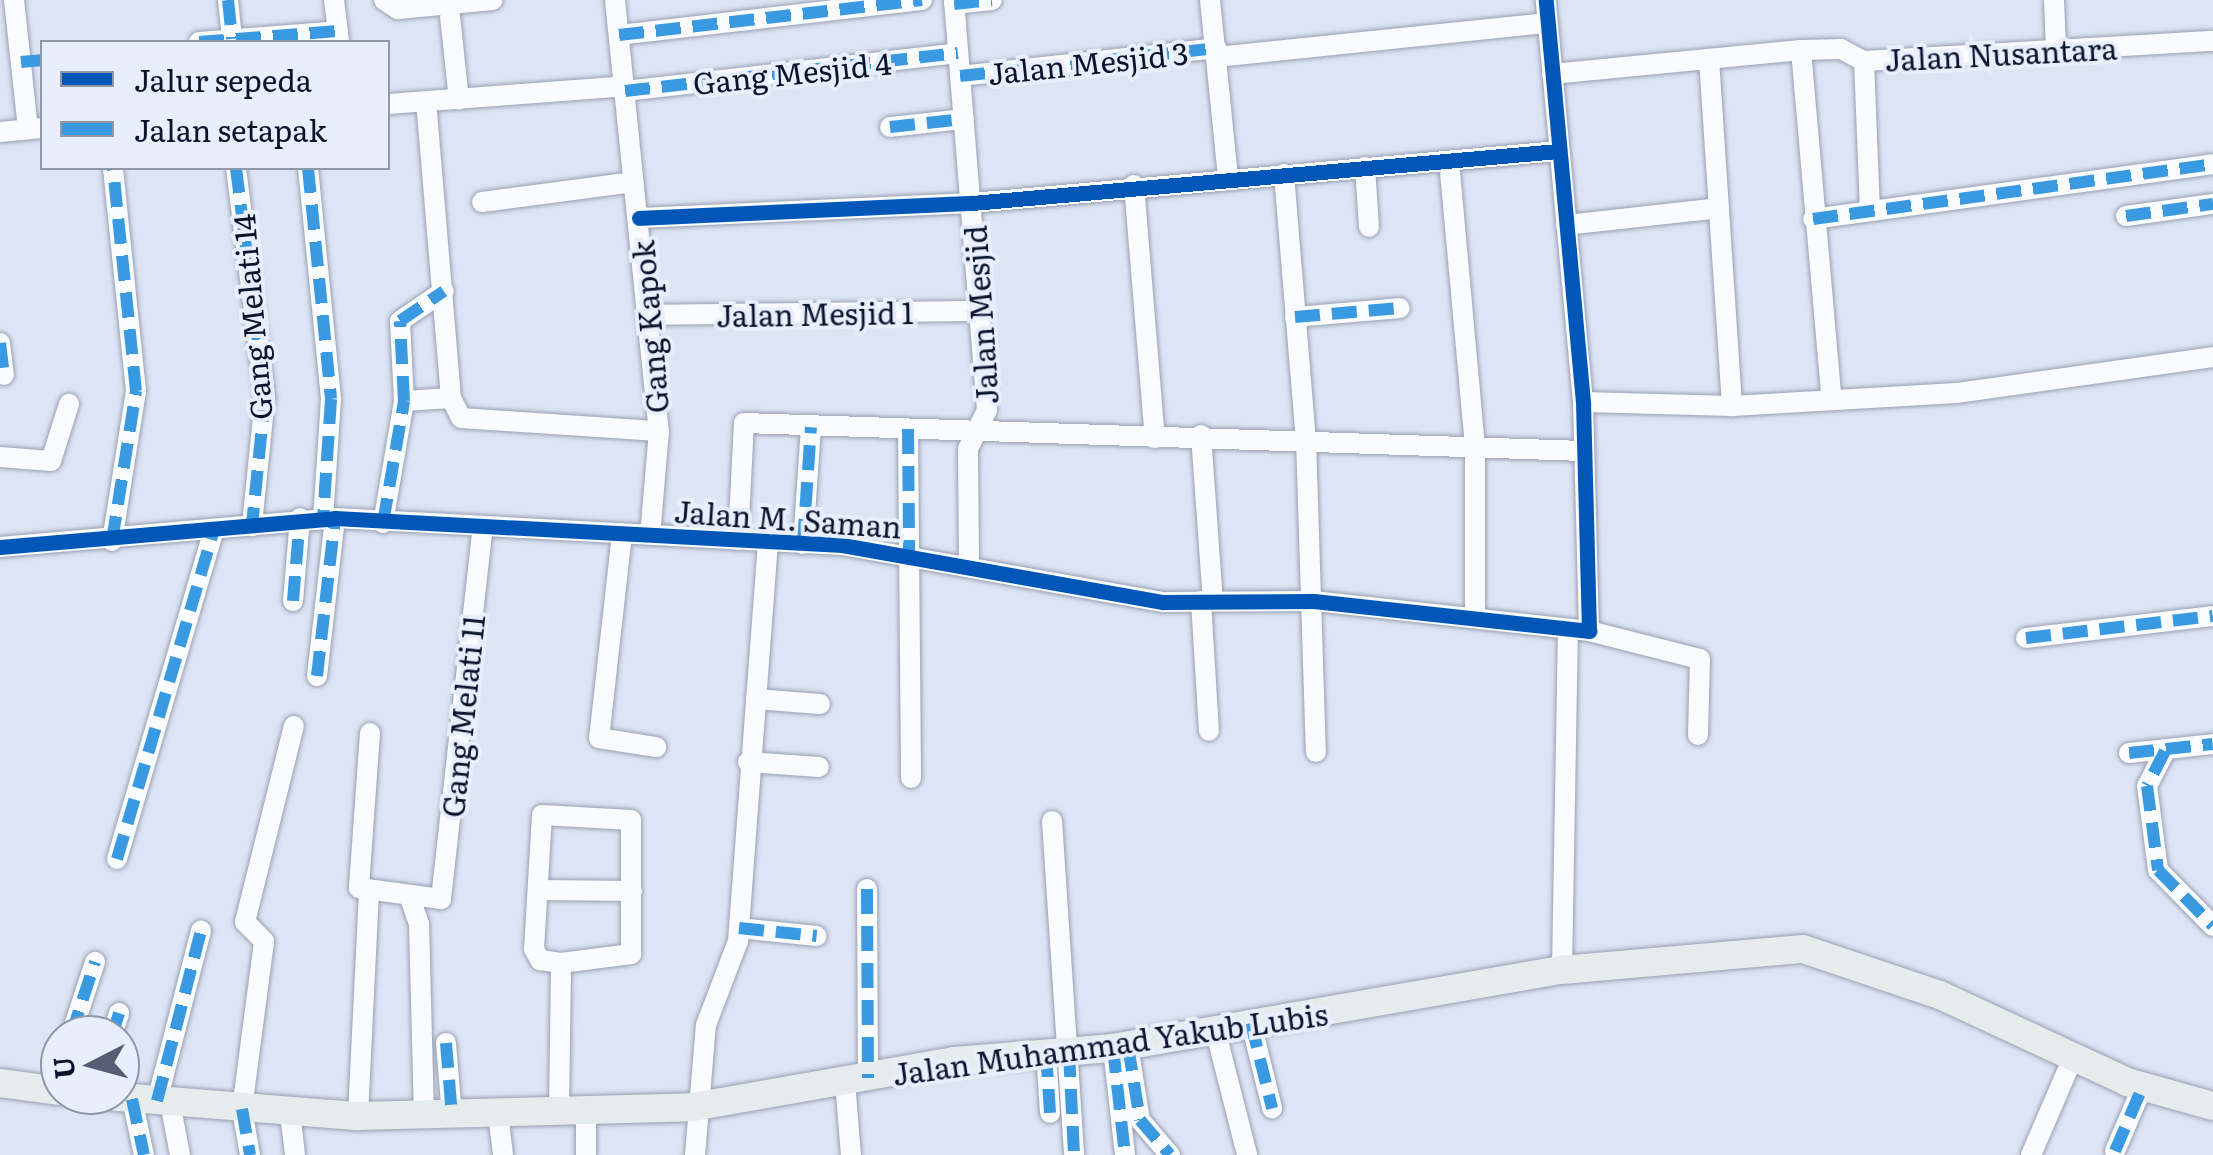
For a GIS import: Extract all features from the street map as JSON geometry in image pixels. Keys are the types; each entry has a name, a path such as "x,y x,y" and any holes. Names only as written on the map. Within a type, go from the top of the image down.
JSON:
{"main road":[{"name":"Jalan Muhammad Yakub Lubis","path":"140,1099 358,1116 702,1106 856,1079 1121,1047 1562,970 1743,950 1836,954 2072,1060 2142,1088 2213,1106"},
{"path":"0,1083 40,1082"}],"street":[{"path":"0,132 35,128 20,62 14,0"},
{"path":"228,0 232,39"},
{"path":"221,40 339,37 334,0"},
{"path":"384,0 398,9 481,1"},
{"name":"Gang Kapok","path":"615,0 659,430 650,535"},
{"path":"619,35 922,0"},
{"path":"954,2 992,0"},
{"path":"1210,0 1228,177"},
{"path":"1546,0 1584,402 1562,970"},
{"path":"2054,0 2056,50"},
{"name":"Jalan Mesjid","path":"954,2 988,410 968,449 969,566"},
{"path":"450,16 459,100"},
{"name":"Jalan Mesjid 3","path":"960,76 1547,23"},
{"name":"Jalan Nusantara","path":"1552,74 1801,50 1841,50 1864,62 2213,41"},
{"path":"1801,50 1831,396"},
{"name":"Gang Mesjid 4","path":"390,104 625,89 958,54"},
{"path":"1709,59 1732,406"},
{"path":"20,62 40,60"},
{"path":"1864,62 1870,211"},
{"path":"426,102 452,398 461,418 659,430"},
{"path":"890,126 964,119"},
{"path":"640,218 972,203 1134,185 1558,150"},
{"path":"1450,161 1475,444 1475,617"},
{"path":"1814,219 2213,164"},
{"path":"1365,167 1368,227"},
{"path":"112,541 136,391 113,170"},
{"name":"Gang Melati 14","path":"236,170 265,398 252,526"},
{"path":"308,170 331,399 329,518 317,676"},
{"path":"1284,174 1306,438 1316,752"},
{"path":"482,202 634,182"},
{"path":"1134,185 1154,438"},
{"path":"2126,216 2213,204"},
{"path":"1566,225 1719,208"},
{"path":"382,523 404,400 400,321 444,291"},
{"path":"1296,317 1400,308"},
{"name":"Jalan Mesjid 1","path":"648,316 982,311"},
{"path":"0,343 4,375"},
{"path":"1584,402 1732,406 1831,396 1957,393 2213,356"},
{"path":"404,400 452,398"},
{"path":"0,457 51,461 69,404"},
{"path":"738,540 737,434 744,423 1154,438 1306,438 1583,451"},
{"path":"803,544 811,426"},
{"path":"908,429 911,778"},
{"path":"1202,435 1209,731"},
{"path":"293,601 300,518"},
{"name":"Jalan M. Saman","path":"0,547 212,533 300,518 329,518 482,532 650,535 908,554 1121,596 1314,601 1578,630 1700,659 1698,735"},
{"name":"Gang Melati 11","path":"409,895 441,898 482,532"},
{"path":"116,859 212,533"},
{"path":"622,534 599,738 656,747"},
{"path":"696,1155 706,1025 739,928 748,762 768,542"},
{"path":"2026,638 2213,616"},
{"path":"756,699 820,704"},
{"path":"250,1155 242,1109 264,941 245,922 294,726"},
{"path":"358,1116 369,894 358,881 370,732"},
{"path":"2128,752 2213,744"},
{"path":"2164,751 2147,786 2158,870 2213,926"},
{"path":"748,762 819,766"},
{"path":"548,811 630,820 632,890 628,958 560,964 536,955 539,890 548,811"},
{"path":"1052,821 1058,1052 1074,1155"},
{"path":"851,1155 867,889"},
{"path":"539,890 632,890"},
{"path":"369,894 409,895 419,924 424,1116"},
{"path":"739,928 817,936"},
{"path":"144,1155 153,1100 201,931"},
{"path":"78,1015 95,962"},
{"path":"560,964 572,1111 586,1155"},
{"path":"1251,1023 1272,1108"},
{"path":"1215,1029 1247,1155"},
{"path":"446,1043 452,1116"},
{"path":"1121,1047 1125,1155"},
{"path":"1121,1047 1140,1120 1170,1155"},
{"path":"1050,1114 1058,1052"},
{"path":"2031,1155 2072,1060"},
{"path":"2116,1151 2142,1088"},
{"path":"153,1100 180,1155"},
{"path":"290,1112 295,1155"},
{"path":"498,1114 502,1155"}],"marked path":[{"path":"228,0 232,39"},
{"path":"619,35 922,0"},
{"path":"954,4 992,0"},
{"path":"224,40 338,31"},
{"path":"960,76 1216,48"},
{"path":"625,91 958,53"},
{"path":"21,62 40,60"},
{"path":"890,127 964,119"},
{"path":"1813,219 2213,164"},
{"path":"112,541 136,391 113,170"},
{"path":"236,170 265,397 252,526"},
{"path":"308,170 331,399 323,518"},
{"path":"2126,216 2213,204"},
{"path":"383,523 404,401 400,321 444,291"},
{"path":"1295,317 1400,308"},
{"path":"0,343 4,375"},
{"path":"803,544 811,427"},
{"path":"908,429 909,554"},
{"path":"293,601 300,518"},
{"path":"317,676 335,518"},
{"path":"117,859 213,533"},
{"path":"2026,638 2213,616"},
{"path":"2129,753 2213,744"},
{"path":"2165,751 2147,786 2158,870 2213,926"},
{"path":"867,889 868,1078"},
{"path":"739,928 817,936"},
{"path":"157,1101 201,931"},
{"path":"78,1015 95,962"},
{"path":"1251,1023 1272,1108"},
{"path":"446,1043 452,1116"},
{"path":"1128,1046 1140,1120 1170,1155"},
{"path":"1113,1048 1125,1155"},
{"path":"1046,1052 1050,1113"},
{"path":"1069,1052 1074,1155"},
{"path":"2115,1151 2142,1088"},
{"path":"242,1109 250,1155"},
{"path":"135,1115 144,1155"}],"cycle path":[{"path":"0,547 335,518 842,545 1163,602 1314,601 1589,631 1583,402 1546,0"},
{"path":"639,218 972,203 1558,151"}]}
